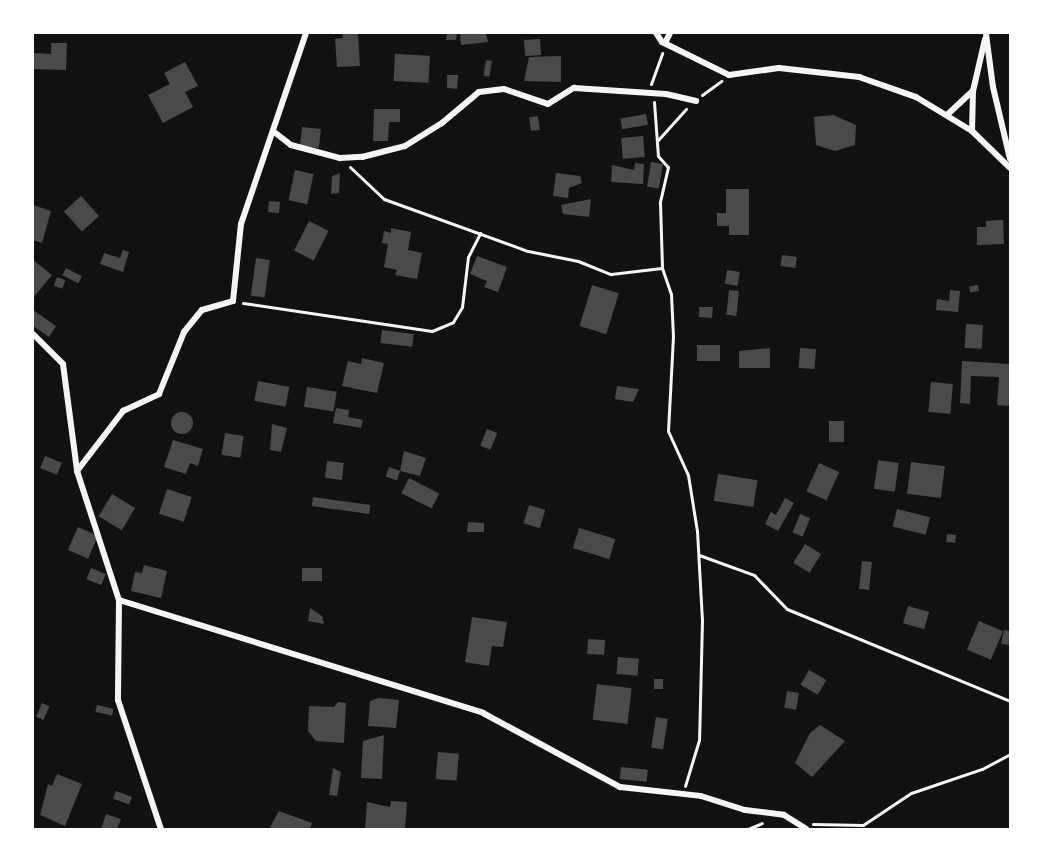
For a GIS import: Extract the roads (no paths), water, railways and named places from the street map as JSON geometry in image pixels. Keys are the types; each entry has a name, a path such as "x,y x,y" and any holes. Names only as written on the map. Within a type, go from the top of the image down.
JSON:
{"street":[{"path":"77,471 123,411 159,394 184,332 202,310 232,301 241,224 306,33"},
{"path":"656,33 665,43 729,75 779,68 859,77 916,97 948,114 972,131 1010,168"},
{"path":"665,43 670,33"},
{"path":"972,131 973,91 986,34"},
{"path":"986,34 1010,159"},
{"path":"273,131 291,145 340,158 362,157 405,146 442,123 479,92 504,89 548,104 574,88 652,94 696,101"},
{"path":"948,114 973,91"},
{"path":"33,334 63,364 77,471 119,600 118,700 161,829"},
{"path":"119,600 483,713 620,787 684,794 745,810 784,815 808,826"}]}
